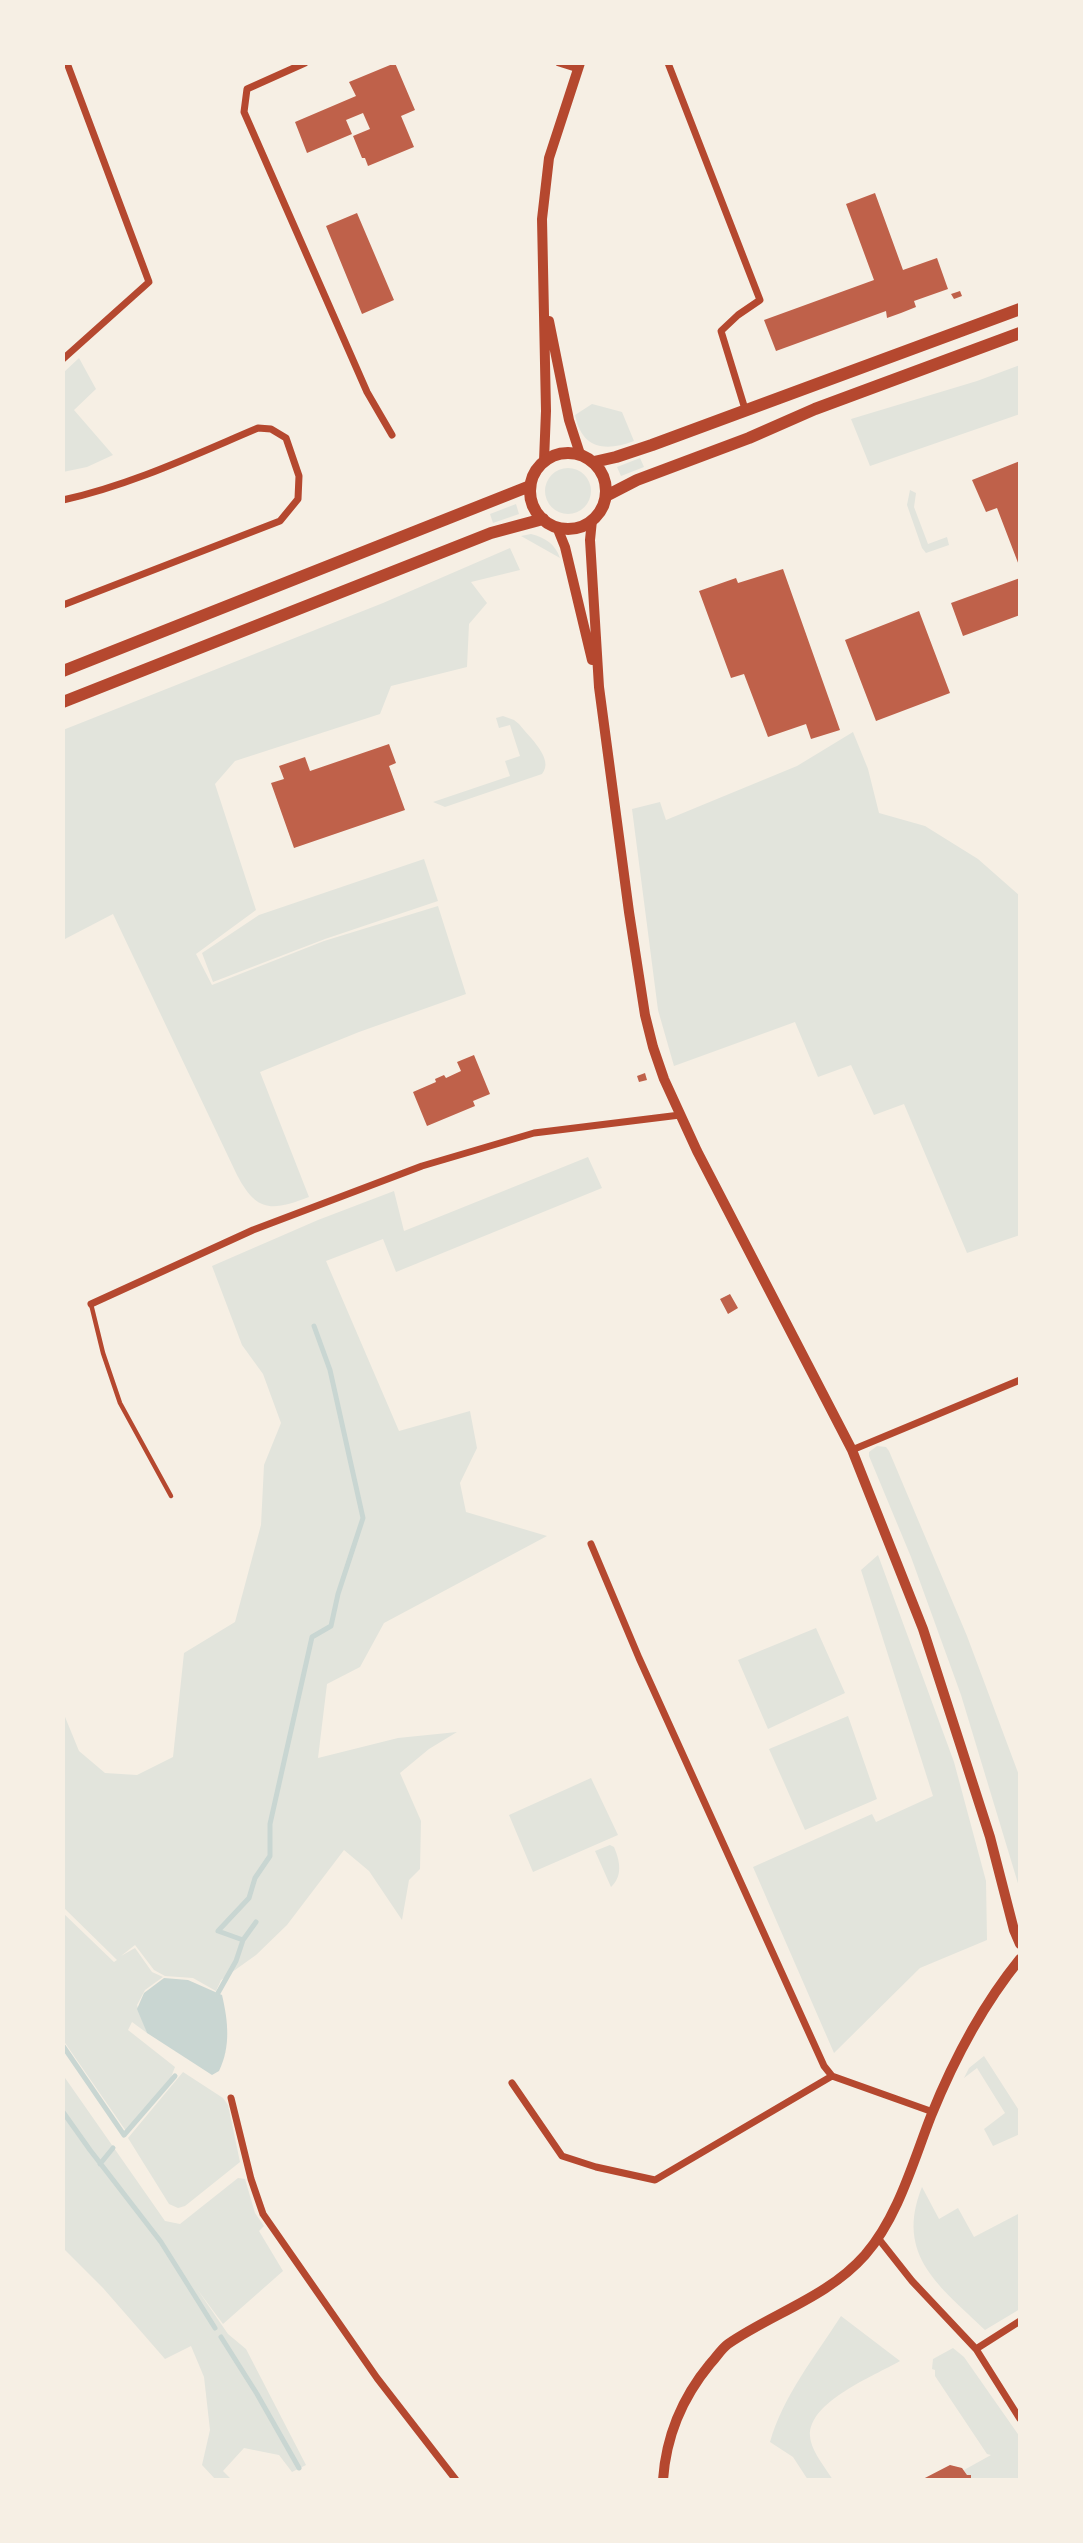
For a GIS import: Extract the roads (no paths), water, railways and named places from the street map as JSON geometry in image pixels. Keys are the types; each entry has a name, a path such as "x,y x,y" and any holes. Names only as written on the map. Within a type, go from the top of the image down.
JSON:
{"main road":[{"path":"594,462 616,457 1020,309"},
{"path":"606,496 815,409 1020,333"},
{"path":"568,452 580,454 594,462 601,471 606,483 606,496 599,513 592,520 573,528 557,527 543,519 533,505 530,486 537,468 544,461 568,452"},
{"path":"63,671 530,486"},
{"path":"63,702 491,533 543,519"}],"street":[{"path":"63,359 149,282 66,63"},
{"path":"305,63 247,89 244,112 367,392 393,435"},
{"path":"544,461 544,294 541,253 545,184 549,158 579,66 559,63"},
{"path":"668,63 760,300 721,331 745,410"},
{"path":"544,294 569,421 580,454"},
{"path":"63,500 96,493 145,475 258,428 271,429 286,438 299,476 298,499 280,521 63,605"},
{"path":"592,520 590,540 599,687 645,1015 653,1047 680,1115 852,1450 923,1629 990,1837 1020,1944"},
{"path":"557,527 565,547 599,687"},
{"path":"90,1304 253,1230 422,1166 534,1133 680,1115"},
{"path":"852,1450 1020,1380"},
{"path":"591,1544 639,1658 824,2066 832,2076 933,2112"},
{"path":"663,2480 668,2445 680,2408 704,2371 726,2346 812,2298 850,2271 878,2238 971,2028 1020,1959"},
{"path":"512,2083 562,2156 655,2180 832,2076"},
{"path":"231,2098 251,2179 263,2214 377,2378 456,2480"},
{"path":"878,2238 912,2281 976,2349 1020,2418"},
{"path":"976,2349 1020,2321"}],"lane":[{"path":"90,1304 120,1403 171,1496"}],"waterway":[{"path":"243,1940 218,1931 249,1898 255,1878 270,1856 270,1824 312,1637 331,1626 338,1594 363,1518 330,1370 314,1326"},
{"path":"218,1993 236,1961 243,1940 256,1922"},
{"path":"63,2046 124,2135 175,2076"},
{"path":"63,2112 161,2242 215,2328"},
{"path":"100,2164 113,2148"},
{"path":"221,2337 299,2468"}]}
